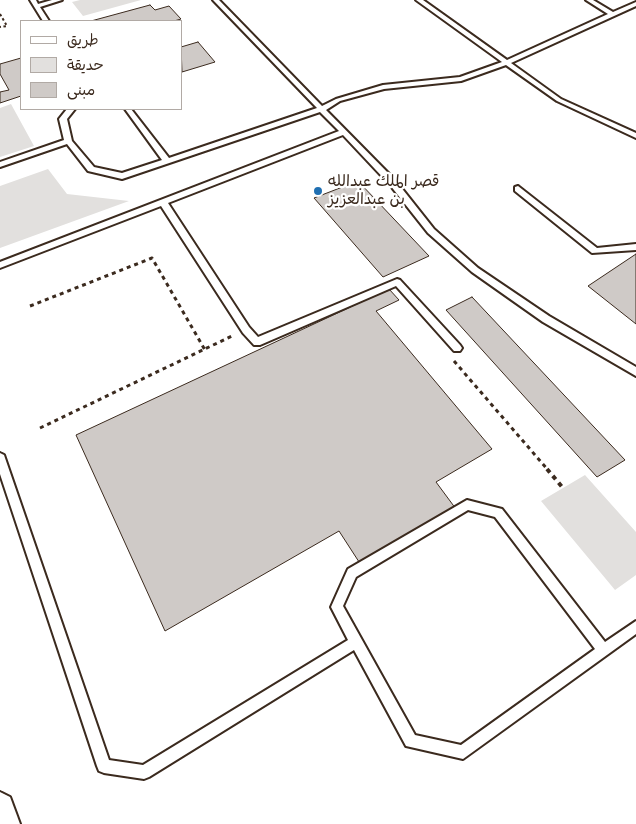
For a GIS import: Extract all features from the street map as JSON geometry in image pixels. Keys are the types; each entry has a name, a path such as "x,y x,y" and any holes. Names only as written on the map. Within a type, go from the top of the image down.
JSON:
{"street":[{"path":"0,807 4,824"}],"lane":[{"path":"45,20 35,3 60,0"},
{"path":"216,0 393,183 431,231 475,270 546,319 636,372"},
{"path":"419,0 559,100 636,136"},
{"path":"589,0 612,14"},
{"path":"70,110 63,119 68,141 91,169 122,176 322,109 338,100 383,87 461,79 506,63 636,4"},
{"path":"129,110 167,161"},
{"path":"0,265 344,132"},
{"path":"0,165 68,141"},
{"path":"518,189 595,250 636,247"},
{"path":"163,202 246,330 257,342 397,282 457,348"},
{"path":"0,458 104,766 144,772 356,642"},
{"path":"604,650 498,512 467,505 352,573 337,607 411,741 463,752 636,627"}],"path":[{"path":"0,14 7,26 0,28"},
{"path":"30,306 152,258 205,350"},
{"path":"40,428 246,330"},
{"path":"454,361 563,488"}],"green space":[{"path":"80,0 141,0 83,16 72,2"},
{"path":"11,104 34,146 0,157 0,108"},
{"path":"48,169 67,194 129,201 0,248 0,186"},
{"path":"585,475 636,532 636,575 615,590 541,501"}],"building":[{"path":"150,5 155,10 169,6 181,19 178,20 95,20"},
{"path":"198,42 215,62 182,72 182,47"},
{"path":"20,58 20,96 0,103 0,92 9,90 0,74 0,64"},
{"path":"358,181 429,256 383,277 314,198"},
{"path":"636,254 636,324 588,286"},
{"path":"389,289 399,300 376,311 492,449 436,482 456,509 361,565 339,531 165,631 76,435"},
{"path":"472,297 625,460 597,477 446,310"}],"place":[{"name":"قصر الملك عبدالله بن عبدالعزيز","path":"318,191"}]}
